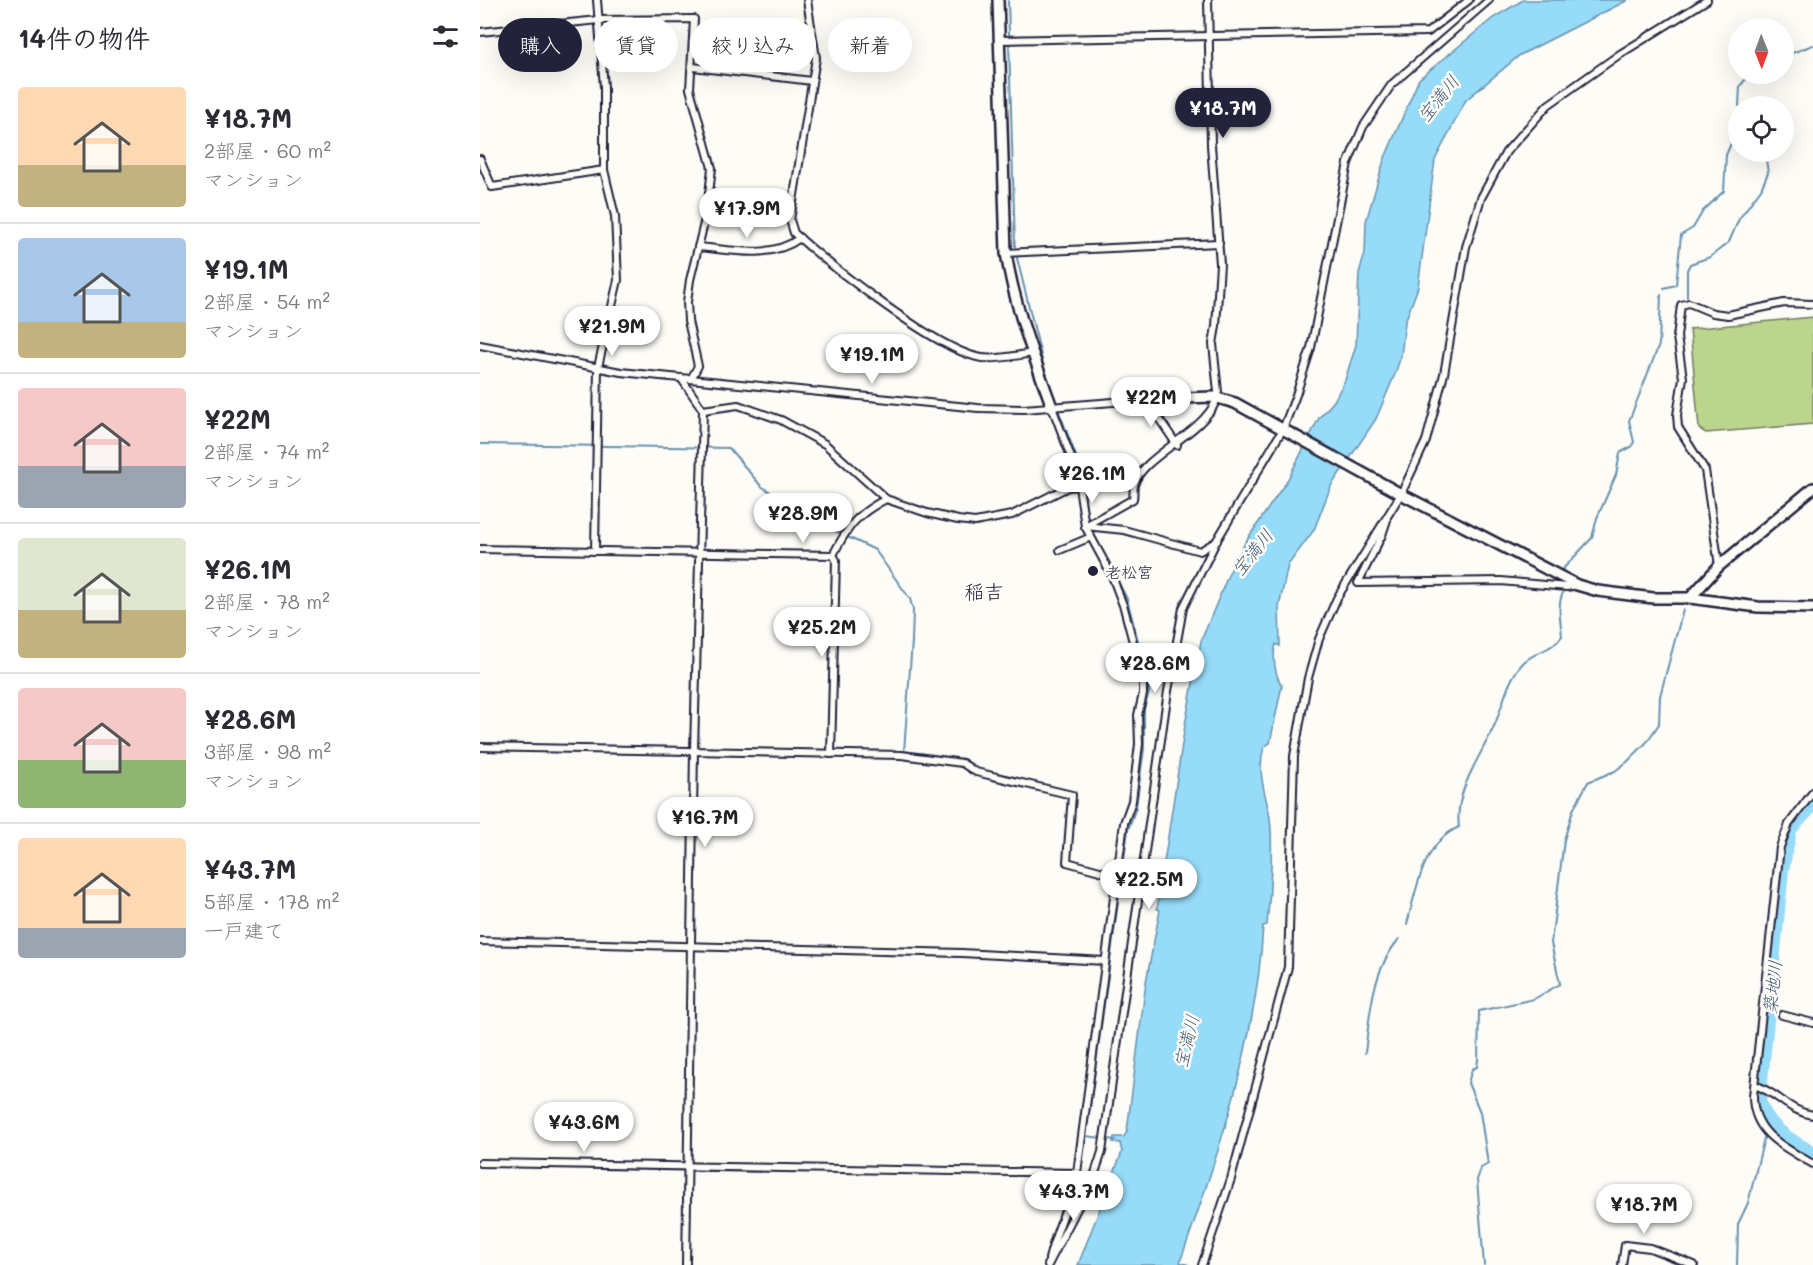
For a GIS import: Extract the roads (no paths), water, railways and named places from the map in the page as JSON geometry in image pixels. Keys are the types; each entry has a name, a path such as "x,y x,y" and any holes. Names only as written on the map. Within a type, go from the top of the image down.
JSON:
{"street":[{"path":"597,0 599,18"},
{"path":"807,0 816,52 790,220 794,233 868,292 943,344 982,358 1033,353"},
{"path":"998,0 1008,270 1033,353 1077,473 1085,526 1112,576 1124,608 1134,657 1143,680 1143,694 1138,715 1139,744 1132,801 1124,823 1077,1173 1068,1207 1054,1238 1048,1265"},
{"path":"1208,0 1211,145 1219,243 1216,326 1213,344 1218,392"},
{"path":"999,40 1428,32 1469,0"},
{"path":"1048,1265 1094,1176 1102,1152 1178,627 1183,608 1217,540 1288,432 1306,369 1348,163 1363,127 1392,84 1489,0"},
{"path":"1577,585 1567,587 1479,581 1358,583 1382,535 1398,492 1426,441 1437,405 1466,247 1480,198 1492,175 1521,135 1561,94 1707,0"},
{"path":"480,32 594,21"},
{"path":"595,551 598,367 618,280 615,216 604,170 603,72"},
{"path":"691,379 698,366 688,321 687,302 707,211 712,168 690,89 692,72"},
{"path":"730,72 812,81"},
{"path":"480,159 492,186 604,170"},
{"path":"698,247 760,252 787,247 800,238"},
{"path":"1006,253 1219,243"},
{"path":"1719,566 1705,470 1678,428 1677,415 1683,378 1677,337 1681,305 1689,303 1713,313 1728,315 1784,303 1813,304"},
{"path":"480,345 621,372 978,408 1052,407 1152,399 1214,398 1235,403 1398,492 1577,585 1598,591 1653,598 1690,598 1758,607 1813,608"},
{"path":"681,378 703,410 694,750 686,1265"},
{"path":"1152,399 1158,417 1177,445"},
{"path":"1085,526 1132,499 1134,484 1142,471 1153,460 1177,445 1205,416 1215,401"},
{"path":"703,410 738,405 781,420 825,444 886,499 927,513 975,522 1011,515 1068,486 1078,486"},
{"path":"1690,598 1719,566 1813,488"},
{"path":"833,555 851,523 868,509 886,499"},
{"path":"1202,1265 1231,1179 1288,967 1294,756 1308,678 1328,615 1353,568 1389,514"},
{"path":"1085,526 1124,530 1200,551 1217,540"},
{"path":"1060,550 1091,537"},
{"path":"480,549 833,555"},
{"path":"1200,551 1200,572"},
{"path":"831,754 836,560 833,555"},
{"path":"480,747 901,755 962,763 976,772 1072,795 1067,862 1118,876"},
{"path":"1813,792 1789,824 1780,847 1753,1096 1753,1106 1763,1131 1774,1141 1813,1164"},
{"path":"480,941 962,953 1105,961"},
{"path":"1782,1015 1813,1023"},
{"path":"1757,1086 1768,1090 1790,1108 1813,1115"},
{"path":"480,1163 1077,1173"},
{"path":"1622,1265 1625,1245 1650,1248 1694,1265"}],"water":[{"name":"宝満川","path":"1523,0 1628,0 1520,55 1466,100 1435,160 1418,287 1405,322 1401,356 1395,374 1376,419 1331,486 1314,530 1288,565 1279,607 1280,646 1276,644 1274,654 1276,671 1282,685 1270,743 1264,747 1261,764 1271,837 1267,925 1263,926 1253,1011 1234,1096 1209,1180 1180,1262 1189,1265 1078,1265 1122,1152 1120,1143 1113,1142 1114,1137 1124,1137 1127,1131 1146,982 1160,910 1157,909 1185,725 1201,641 1229,573 1246,541 1288,479 1319,418 1334,401 1345,380 1356,345 1359,273 1365,253 1366,221 1384,160 1419,79 1493,18"}],"waterway":[{"path":"1008,0 1009,34"},
{"path":"1009,42 1015,246"},
{"path":"1794,52 1813,45"},
{"path":"1740,96 1742,84"},
{"path":"1664,288 1676,285 1681,235 1693,228 1703,211 1724,191 1728,150"},
{"path":"1687,297 1687,270 1690,264 1710,257 1729,242 1739,219 1761,189 1768,173 1766,162"},
{"path":"1017,258 1048,384"},
{"path":"1561,571 1592,538 1597,518 1616,475 1620,453 1631,447 1634,442 1629,421 1659,345 1661,295"},
{"path":"1058,409 1081,469 1087,515"},
{"path":"480,444 729,448 761,486 827,527 875,550 910,599 913,610 912,641 904,751 964,759 978,769 1008,777"},
{"path":"1092,531 1127,599 1149,683 1149,693 1144,709 1144,749 1136,807 1128,830 1086,1136 1115,1140"},
{"path":"1407,924 1418,883 1429,856 1447,834 1459,827 1459,813 1465,787 1495,724 1514,676 1524,662 1554,644 1562,636 1560,607 1564,591"},
{"path":"1484,1265 1477,1180 1481,1168 1488,1164 1480,1112 1468,1083 1472,1069 1477,1067 1479,1011 1534,999 1560,984 1551,943 1564,840 1573,810 1588,782 1615,771 1627,762 1646,743 1659,724 1660,696 1683,610"},
{"name":"築地川","path":"1813,806 1791,830 1783,870 1760,1101 1774,1125 1813,1152"},
{"path":"1365,1053 1378,978 1383,964 1399,939"},
{"path":"1765,1115 1765,1129"},
{"path":"1737,1265 1738,1224 1748,1203 1765,1134"}],"place":[{"name":"老松宮","path":"1093,571"}],"district":[{"name":"稲吉","path":"984,591"}]}
